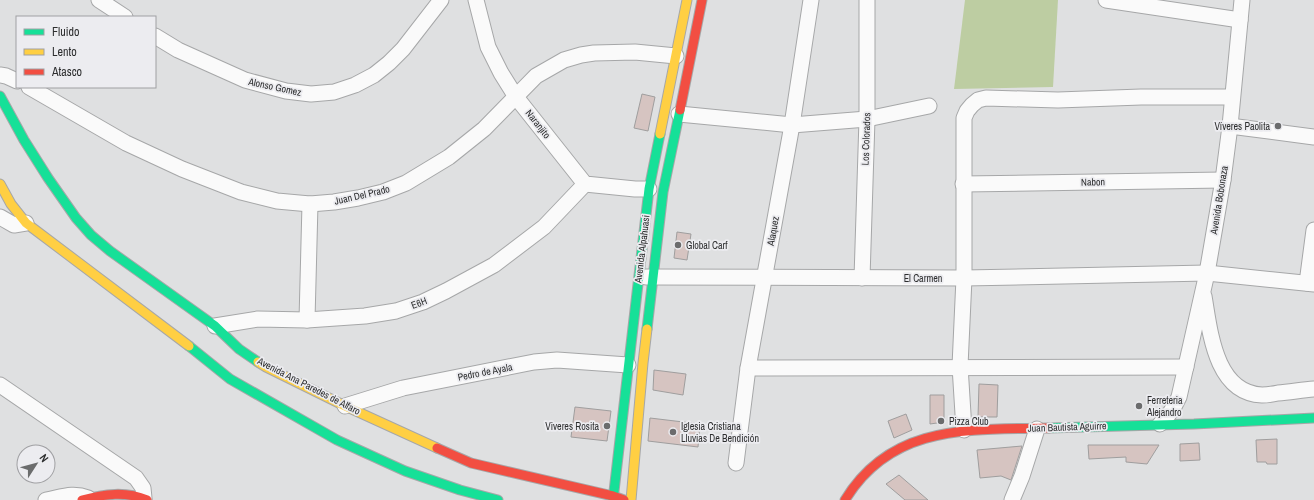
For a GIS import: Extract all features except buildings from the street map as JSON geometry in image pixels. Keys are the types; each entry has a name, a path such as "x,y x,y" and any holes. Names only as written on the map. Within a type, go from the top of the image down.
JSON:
{"main road":[{"name":"Avenida Alpahuasi","path":"613,498 649,189 664,108 687,0"},
{"name":"Avenida Alpahuasi","path":"631,500 643,363 663,192 702,0"},
{"name":"Avenida Ana Paredes de Alfaro","path":"0,96 24,140 48,178 76,218 91,235 110,251 215,326 239,349 266,367 345,406 471,463 624,500"},
{"path":"0,184 11,204 26,223 174,334 236,383 337,440 405,471 460,490 498,500"},
{"name":"Juan Bautista Aguirre","path":"845,500 853,486 864,473 887,455 903,446 929,437 964,430 1194,424 1314,418"},
{"path":"85,499 98,495 126,494 145,499"}],"street":[{"path":"99,0 123,16"},
{"name":"Alonso Gomez","path":"156,37 178,50 245,80 286,91 311,94 334,92 355,85 374,75 389,63 403,49 441,0"},
{"name":"Naranjito","path":"476,0 488,47 501,73 516,97 585,184"},
{"name":"Alaquez","path":"736,463 748,368 792,125 811,0"},
{"name":"Los Colorados","path":"862,278 867,119 867,0"},
{"path":"1106,0 1240,20"},
{"name":"Avenida Bobonaza","path":"1160,424 1168,417 1179,397 1207,273 1223,180 1230,126 1231,97 1242,0"},
{"name":"Juan Del Prado","path":"31,88 126,143 182,169 241,192 277,201 310,204 358,198 383,192 406,183 449,157 484,129 536,76 564,60 581,55 636,52 676,56"},
{"path":"0,75 16,81"},
{"path":"964,430 960,366 964,278 964,118 967,111 978,100 986,98 1058,100 1141,97 1231,97"},
{"path":"679,114 792,125 867,119 929,106"},
{"path":"1230,126 1314,137"},
{"name":"Nabon","path":"963,184 1223,180"},
{"path":"585,184 649,189"},
{"name":"E6H","path":"215,326 258,319 307,320 365,316 396,311 423,302 494,265 544,227 585,184"},
{"path":"307,320 310,204"},
{"path":"0,217 14,225 26,223"},
{"path":"1311,283 1314,230"},
{"name":"El Carmen","path":"638,277 964,278 1207,273 1311,283"},
{"path":"1203,288 1212,340 1216,352 1226,374 1236,384 1247,391 1262,395 1314,389"},
{"name":"Pedro de Ayala","path":"345,406 403,388 534,362 557,360 628,365"},
{"path":"748,368 960,366 1186,367"},
{"path":"0,385 136,478 142,488 145,499"},
{"path":"1179,397 1187,415 1194,424"},
{"path":"1012,500 1022,476 1037,429"},
{"path":"46,500 68,495 79,495 85,499"}],"green space":[{"path":"965,0 1058,0 1053,87 954,89"}],"traffic: fast":[{"path":"0,96 24,140 48,178 76,218 91,235 110,251 215,326 239,349 258,362"},
{"path":"647,329 663,192 680,110"},
{"path":"613,500 649,189 660,134"},
{"path":"189,346 230,379 337,440 405,471 460,490 498,500"},
{"path":"1049,428 1194,424 1314,418"}],"traffic: slow":[{"path":"660,134 687,0"},
{"path":"0,184 11,204 26,223 189,346"},
{"path":"631,500 647,329"},
{"path":"258,362 345,406 437,448"}],"traffic: jam":[{"path":"680,110 702,0"},
{"path":"845,500 864,475 886,457 909,444 935,436 962,431 1049,428"},
{"path":"437,448 471,463 613,496 624,500"},
{"path":"82,500 115,494 131,495 147,500"}],"place":[{"name":"Víveres Paolita","path":"1278,126"},
{"name":"Global Carf","path":"678,245"},
{"name":"Ferreteria Alejandro","path":"1139,406"},
{"name":"Pizza Club","path":"941,421"},
{"name":"Viveres Rosita","path":"607,426"},
{"name":"Iglesia Cristiana Lluvias De Bendición","path":"673,432"}]}
